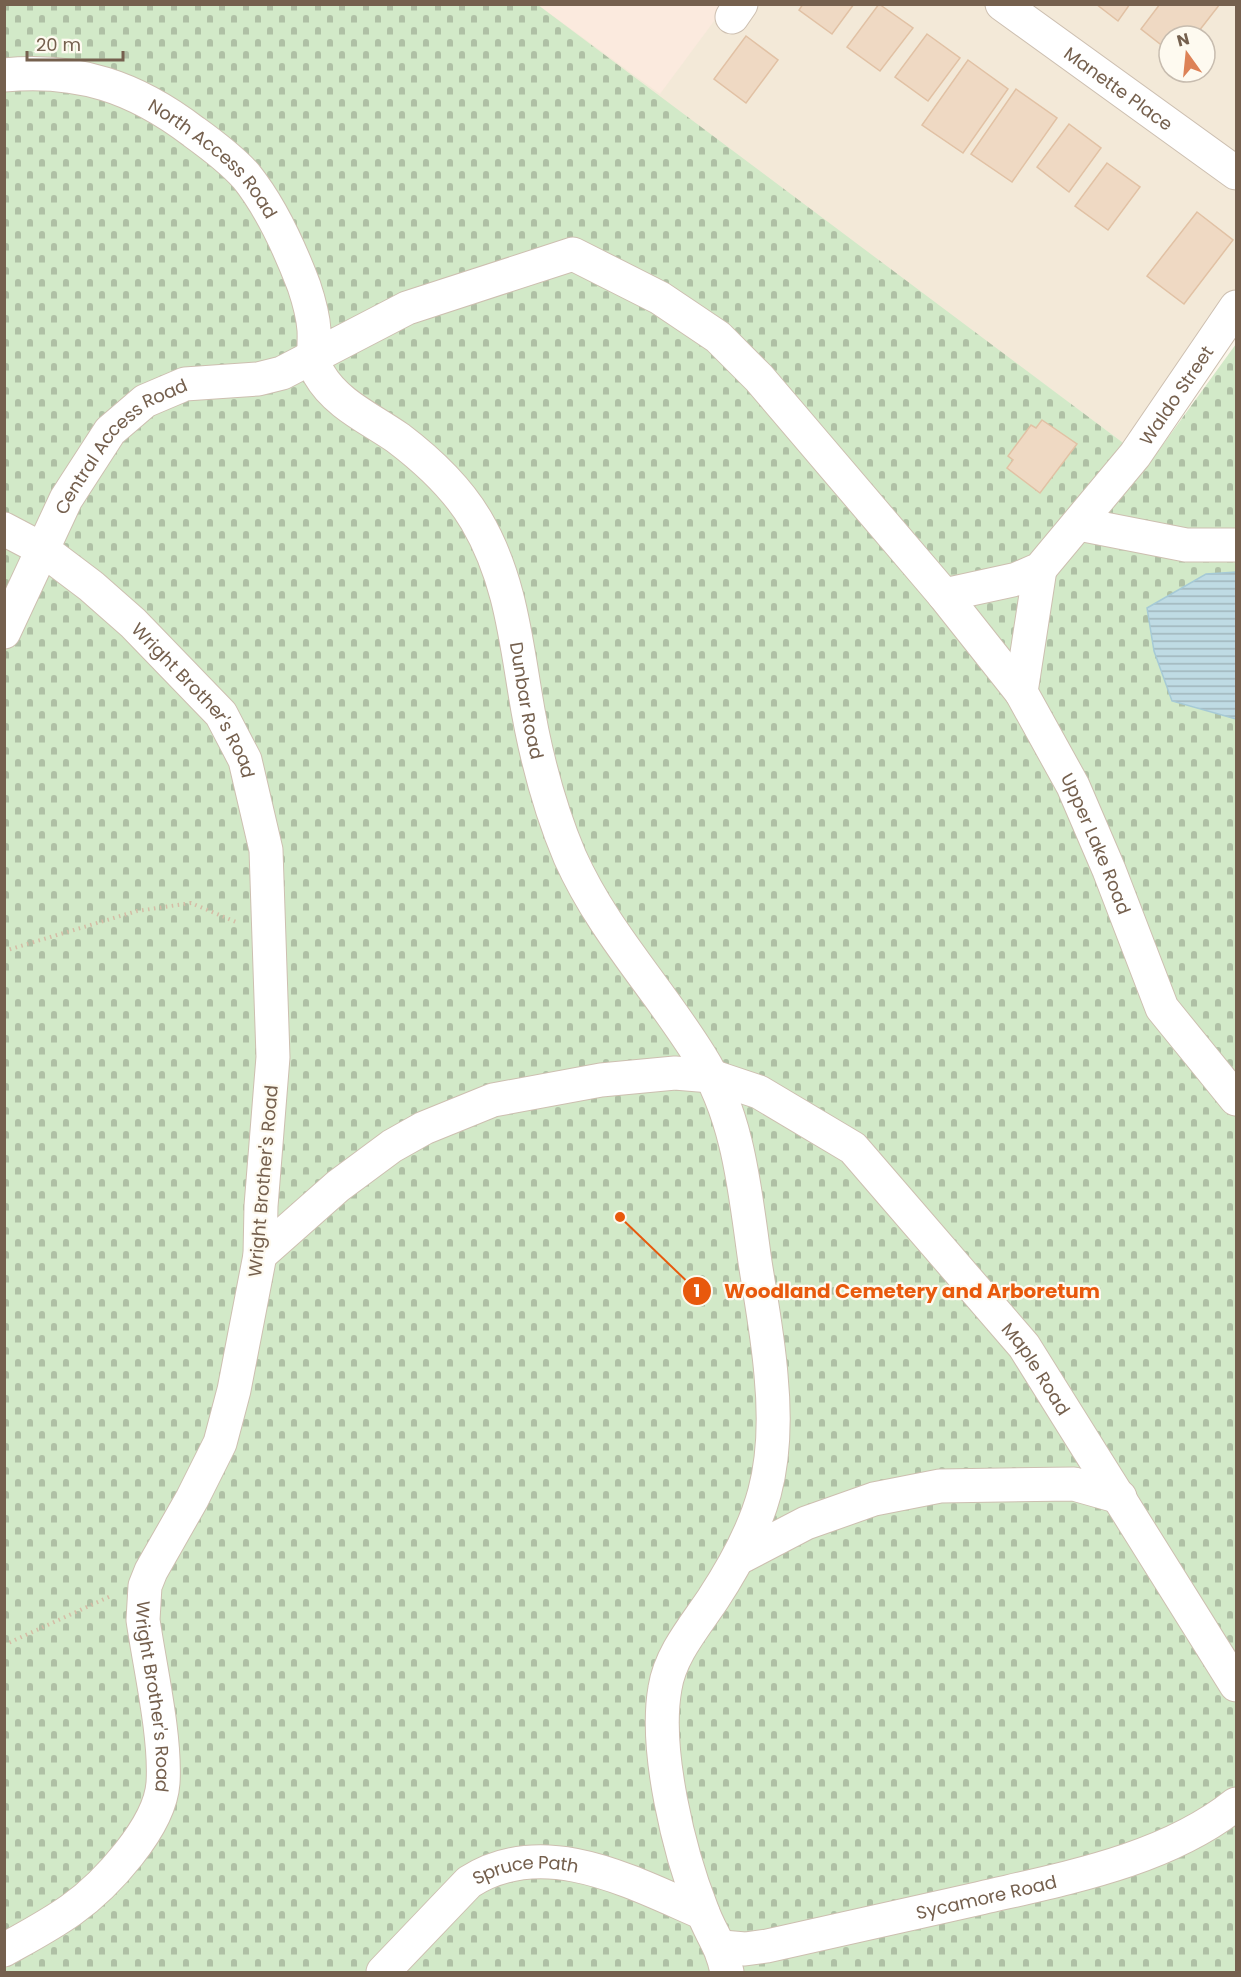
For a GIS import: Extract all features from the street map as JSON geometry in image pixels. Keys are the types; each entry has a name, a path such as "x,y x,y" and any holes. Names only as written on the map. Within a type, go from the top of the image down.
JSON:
{"street":[{"name":"Manette Place","path":"1002,4 1236,173"},
{"name":"North Access Road","path":"4,75 57,74 108,82 156,105 226,157 251,184 296,265 312,317 313,359"},
{"name":"Central Access Road","path":"4,632 66,499 113,426 135,408 160,393 185,384 258,379 282,374 407,308 573,254 660,298 725,343 759,378 944,595"},
{"name":"Waldo Street","path":"1040,569 1135,455 1236,307"},
{"name":"Dunbar Road","path":"313,359 319,374 334,395 418,455 451,486 475,518 498,566 508,596 539,761 554,813 571,859 613,933 698,1053 729,1113 745,1191 769,1351 774,1446 770,1476 759,1513 739,1558 678,1653 665,1688 663,1737 665,1768 675,1814 703,1913 725,1960"},
{"path":"1079,524 1186,545 1236,545"},
{"name":"Wright Brother's Road","path":"4,529 42,549 91,586 133,623 193,683 232,732 247,767 264,833 273,1057 261,1206 260,1255 234,1390 220,1443 145,1586 143,1620 160,1737 163,1784 160,1796 139,1840 86,1898 71,1910 4,1950"},
{"path":"944,595 1017,579 1040,569"},
{"path":"1021,692 1040,569"},
{"name":"Upper Lake Road","path":"944,595 1021,692 1076,793 1109,870 1162,1008 1236,1099"},
{"name":"Maple Road","path":"260,1255 364,1166 424,1128 494,1100 602,1080 675,1073 711,1076 759,1092 853,1148 1024,1346 1236,1685"},
{"path":"739,1558 806,1523 874,1499 940,1486 1074,1484 1120,1497"},
{"name":"Sycamore Road","path":"725,1960 745,1949 768,1946 1080,1874 1180,1838 1220,1817 1236,1804"},
{"name":"Spruce Path","path":"382,1972 469,1882 486,1871 504,1865 547,1862 585,1866 623,1878 703,1913"}],"path":[{"path":"4,951 137,911 191,903 269,936"},
{"path":"4,1645 123,1590 151,1571"}],"shaded area":[{"path":"533,5 1236,5 1236,297 1130,448"},
{"path":"538,5 726,5 660,94"}],"green space":[{"path":"5,5 538,5 1130,448 1151,461 1236,344 1236,1972 5,1972"}],"water":[{"path":"1236,572 1236,719 1172,701 1154,651 1147,608 1206,574"}],"building":[{"path":"803,4 854,4 832,34 799,10"},
{"path":"879,4 913,28 880,71 847,47"},
{"path":"1096,4 1130,4 1118,21"},
{"path":"1160,4 1220,4 1204,24 1157,24 1157,42 1141,29"},
{"path":"927,34 960,58 928,101 895,77"},
{"path":"746,36 778,60 746,103 714,79"},
{"path":"968,60 1008,89 963,153 922,125"},
{"path":"1016,89 1057,118 1012,182 971,154"},
{"path":"1069,124 1101,148 1069,192 1037,167"},
{"path":"1107,163 1140,187 1108,230 1075,206"},
{"path":"1197,212 1233,240 1184,304 1147,276"},
{"path":"1042,420 1077,444 1040,493 1007,468 1013,460 1008,456 1031,425 1036,428"}],"place":[{"name":"Woodland Cemetery and Arboretum","path":"620,1217"}]}
